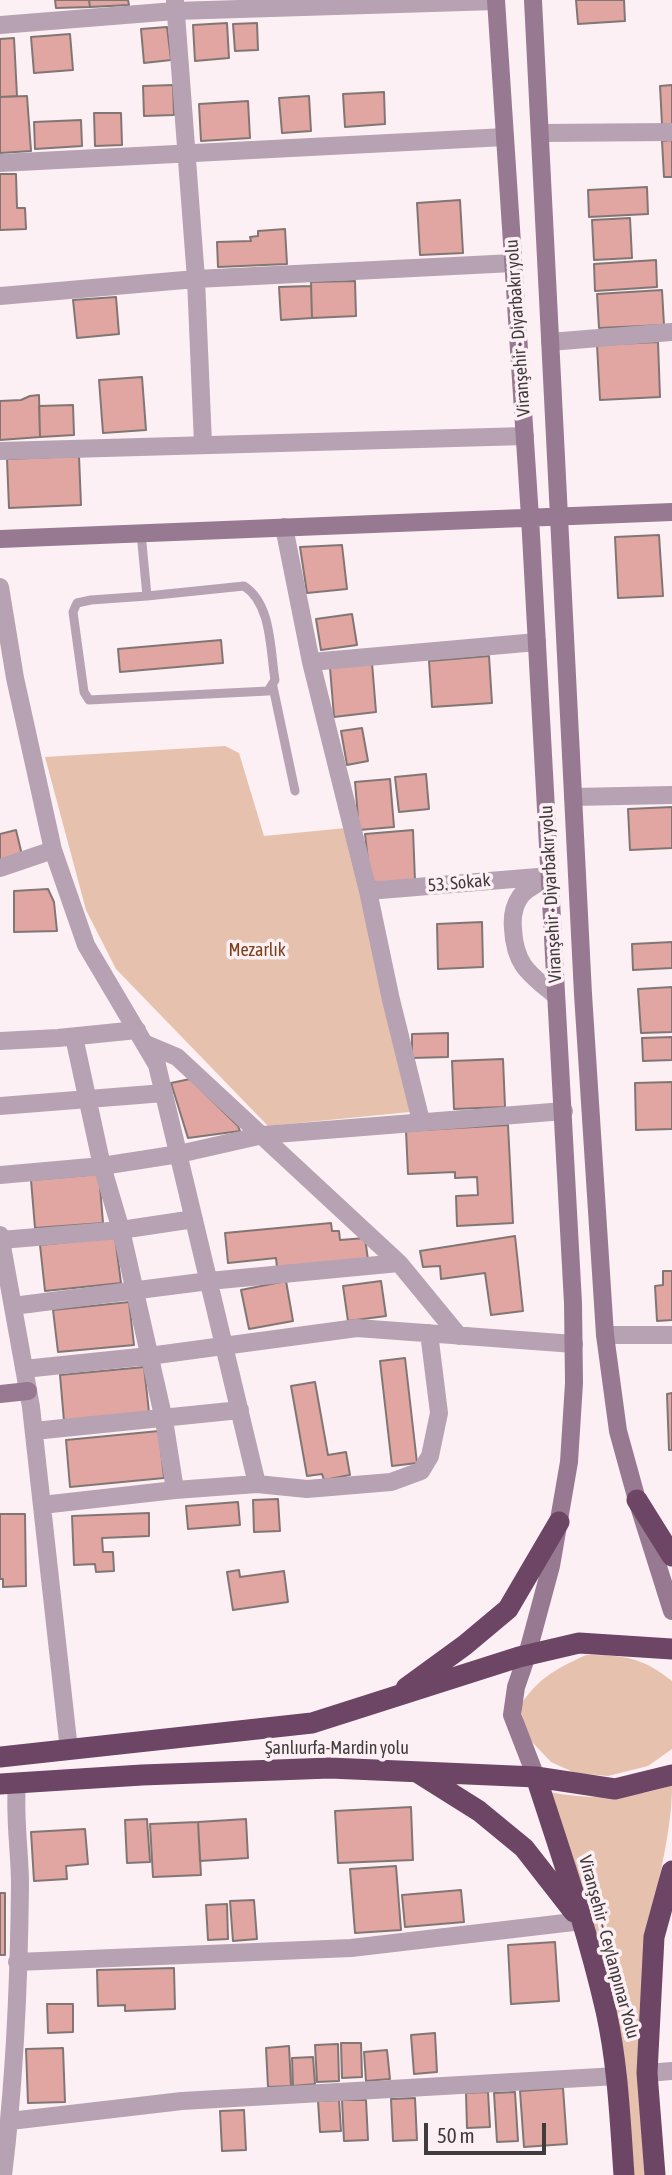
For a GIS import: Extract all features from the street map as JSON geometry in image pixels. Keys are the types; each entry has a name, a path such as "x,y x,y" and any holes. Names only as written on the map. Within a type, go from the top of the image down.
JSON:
{"highway":[{"path":"637,1500 672,1556"},
{"path":"393,1697 465,1645 508,1609 559,1522"},
{"path":"0,1757 312,1723 527,1655 579,1643 672,1649"},
{"name":"Şanlıurfa-Mardin yolu","path":"8,1784 142,1775 330,1768 536,1777 615,1789 672,1775"},
{"path":"415,1771 479,1811 524,1848 582,1921"},
{"name":"Viranşehir - Ceylanpınar Yolu","path":"536,1777 582,1921 606,2012 617,2076 624,2175"},
{"name":"Viranşehir - Ceylanpınar Yolu","path":"655,2175 647,2073 654,1937 671,1879"}],"main road":[{"name":"Viranşehir - Diyarbakır yolu","path":"496,0 530,517 564,1111 574,1344 569,1462 559,1522 551,1566 516,1687 512,1715 536,1777"},
{"name":"Viranşehir - Diyarbakır yolu","path":"533,0 590,1126 605,1335 618,1431 672,1611"},
{"path":"0,538 672,512"},
{"path":"0,1394 28,1391"}],"street":[{"path":"0,25 175,6 496,0"},
{"path":"175,6 196,279 203,444"},
{"path":"541,133 672,132"},
{"path":"0,163 505,136"},
{"path":"0,296 196,279 513,263"},
{"path":"550,342 672,332"},
{"path":"0,451 525,436"},
{"path":"284,527 311,662 421,1121"},
{"path":"0,587 8,678 53,850 86,945 158,1065 257,1484"},
{"path":"311,662 537,642"},
{"path":"573,797 672,795"},
{"path":"0,868 53,850"},
{"path":"550,876 521,895 512,916 517,956 528,972 556,996"},
{"name":"53. Sokak","path":"368,891 550,876"},
{"path":"74,1037 102,1166 121,1230 164,1420 175,1490"},
{"path":"0,1041 141,1037 177,1056 399,1263 458,1336"},
{"path":"0,1106 164,1093"},
{"path":"0,1175 102,1166 179,1154 263,1135 564,1111"},
{"path":"69,1749 34,1431 0,1237 121,1230 194,1219"},
{"path":"13,1306 209,1281 399,1263"},
{"path":"24,1369 225,1347 357,1328 574,1344"},
{"path":"42,1506 175,1490 257,1484 307,1489 391,1482 421,1471 430,1455 439,1413 429,1333"},
{"path":"605,1335 672,1335"},
{"path":"34,1431 164,1420 240,1410"},
{"path":"3,2175 10,2121 20,1882 15,1808 8,1784"},
{"path":"18,1962 351,1948 582,1921"},
{"path":"647,2073 672,2071"},
{"path":"10,2121 182,2101 617,2076"}],"lane":[{"path":"141,533 147,596"},
{"path":"273,687 260,693 89,699 84,692 73,612 77,603 91,600 244,586 251,591 264,612 275,680 273,687 295,791"}],"green space":[{"name":"Mezarlık","path":"225,746 239,753 264,836 346,828 410,1112 268,1126 116,969 86,910 45,757"},
{"path":"586,1655 632,1659 651,1667 672,1681 672,1749 648,1766 608,1776 575,1773 551,1762 533,1743 526,1733 520,1706 549,1675"},
{"path":"672,1785 669,1824 644,1968 640,2086 645,2175 632,2175 549,1792 611,1797"}],"building":[{"path":"55,0 89,0 90,7 56,8"},
{"path":"89,0 128,0 129,5 90,7"},
{"path":"576,0 624,0 625,21 578,24"},
{"path":"227,23 229,58 195,61 193,25"},
{"path":"257,23 258,50 235,51 233,24"},
{"path":"167,27 171,60 144,63 141,29"},
{"path":"70,34 73,70 34,73 31,37"},
{"path":"14,38 17,96 0,97 0,39"},
{"path":"173,85 174,115 144,116 143,86"},
{"path":"672,85 672,124 662,124 660,86"},
{"path":"384,92 385,124 345,127 343,94"},
{"path":"27,96 31,151 0,153 0,97"},
{"path":"309,96 311,131 282,133 279,98"},
{"path":"248,101 250,138 201,141 199,104"},
{"path":"94,113 121,113 122,145 95,146"},
{"path":"81,120 82,146 35,149 34,122"},
{"path":"672,140 672,177 664,177 662,141"},
{"path":"0,174 16,174 17,208 25,208 26,229 0,230"},
{"path":"647,187 648,214 589,217 588,190"},
{"path":"460,200 463,253 420,255 417,203"},
{"path":"630,218 632,258 594,260 592,220"},
{"path":"285,229 287,264 218,267 217,242 251,241 250,237 258,236 258,231"},
{"path":"656,260 657,287 595,291 594,264"},
{"path":"355,281 356,316 312,318 311,282"},
{"path":"311,286 312,318 281,320 279,287"},
{"path":"662,290 664,325 599,328 597,294"},
{"path":"116,297 119,334 77,338 73,300"},
{"path":"658,342 660,397 600,400 597,345"},
{"path":"142,377 146,430 103,433 99,380"},
{"path":"39,395 40,437 0,440 0,401 21,400"},
{"path":"73,405 74,435 40,437 39,406"},
{"path":"79,456 81,505 9,508 7,459"},
{"path":"659,535 663,596 618,598 615,537"},
{"path":"342,545 347,589 307,593 300,547"},
{"path":"352,614 357,645 321,650 316,619"},
{"path":"221,640 223,663 120,672 118,649"},
{"path":"489,656 492,703 432,707 429,661"},
{"path":"372,663 376,712 334,717 330,668"},
{"path":"362,728 368,761 347,765 341,731"},
{"path":"426,774 429,809 399,812 395,777"},
{"path":"390,779 394,827 359,830 355,782"},
{"path":"672,807 672,848 630,850 628,809"},
{"path":"16,830 22,855 0,860 0,834"},
{"path":"413,830 415,881 377,883 370,879 365,834"},
{"path":"48,889 54,902 57,931 14,932 14,891"},
{"path":"482,922 483,967 438,969 437,924"},
{"path":"672,942 672,968 633,970 632,944"},
{"path":"672,987 672,1032 641,1033 638,989"},
{"path":"448,1033 448,1057 412,1058 412,1034"},
{"path":"672,1037 672,1060 643,1061 642,1038"},
{"path":"503,1059 505,1107 454,1109 452,1061"},
{"path":"190,1079 240,1131 188,1138 171,1083"},
{"path":"672,1082 672,1129 636,1130 635,1083"},
{"path":"508,1125 513,1223 457,1226 456,1196 478,1195 477,1177 455,1178 455,1172 408,1174 406,1131"},
{"path":"99,1174 103,1223 35,1228 31,1180"},
{"path":"331,1223 332,1231 339,1231 340,1240 365,1238 368,1260 277,1268 276,1258 228,1263 225,1233"},
{"path":"515,1236 523,1311 491,1315 485,1273 441,1279 440,1266 423,1267 420,1251"},
{"path":"115,1237 121,1283 45,1291 40,1245"},
{"path":"663,1271 672,1271 672,1320 657,1321 655,1286 663,1285"},
{"path":"286,1281 293,1321 249,1329 241,1290"},
{"path":"381,1281 386,1316 348,1321 343,1286"},
{"path":"129,1302 134,1345 58,1352 53,1310"},
{"path":"405,1358 417,1463 392,1466 380,1361"},
{"path":"144,1367 149,1412 64,1421 60,1375"},
{"path":"315,1382 328,1455 346,1452 350,1475 324,1480 322,1474 307,1476 291,1386"},
{"path":"672,1393 672,1450 669,1450 667,1394"},
{"path":"159,1431 164,1478 70,1487 66,1440"},
{"path":"278,1499 280,1531 254,1532 253,1500"},
{"path":"238,1502 240,1525 188,1529 186,1506"},
{"path":"149,1513 149,1536 102,1538 103,1552 113,1552 114,1571 96,1572 95,1564 74,1565 72,1516"},
{"path":"0,1514 25,1514 26,1586 3,1587 3,1579 0,1579"},
{"path":"239,1570 240,1577 284,1571 288,1602 233,1610 227,1572"},
{"path":"411,1807 413,1860 338,1863 335,1811"},
{"path":"147,1819 150,1862 127,1863 125,1820"},
{"path":"246,1819 248,1858 200,1861 198,1822"},
{"path":"198,1822 201,1875 153,1877 150,1824"},
{"path":"85,1829 88,1864 66,1866 67,1879 34,1881 31,1832"},
{"path":"396,1866 401,1930 355,1933 350,1869"},
{"path":"461,1890 464,1922 405,1927 402,1895"},
{"path":"0,1893 5,1893 5,1955 0,1955"},
{"path":"254,1900 257,1939 233,1941 230,1901"},
{"path":"227,1904 228,1939 208,1940 206,1905"},
{"path":"555,1942 559,2001 511,2004 508,1945"},
{"path":"174,1968 175,2009 125,2011 125,2005 98,2006 97,1970"},
{"path":"47,2004 73,2004 73,2032 48,2033"},
{"path":"435,2033 437,2072 414,2074 411,2035"},
{"path":"341,2043 361,2043 362,2077 342,2078"},
{"path":"338,2044 339,2081 317,2082 315,2045"},
{"path":"289,2046 291,2086 268,2087 266,2048"},
{"path":"63,2048 65,2102 28,2103 26,2049"},
{"path":"387,2050 390,2079 366,2081 364,2052"},
{"path":"313,2057 315,2084 293,2086 292,2058"},
{"path":"563,2088 567,2144 524,2147 520,2091"},
{"path":"488,2092 490,2127 467,2128 466,2093"},
{"path":"515,2092 518,2141 497,2142 494,2093"},
{"path":"415,2098 417,2140 393,2141 391,2099"},
{"path":"339,2100 341,2131 320,2132 318,2101"},
{"path":"342,2100 366,2100 368,2140 344,2141"},
{"path":"244,2110 246,2150 222,2151 220,2111"}]}
